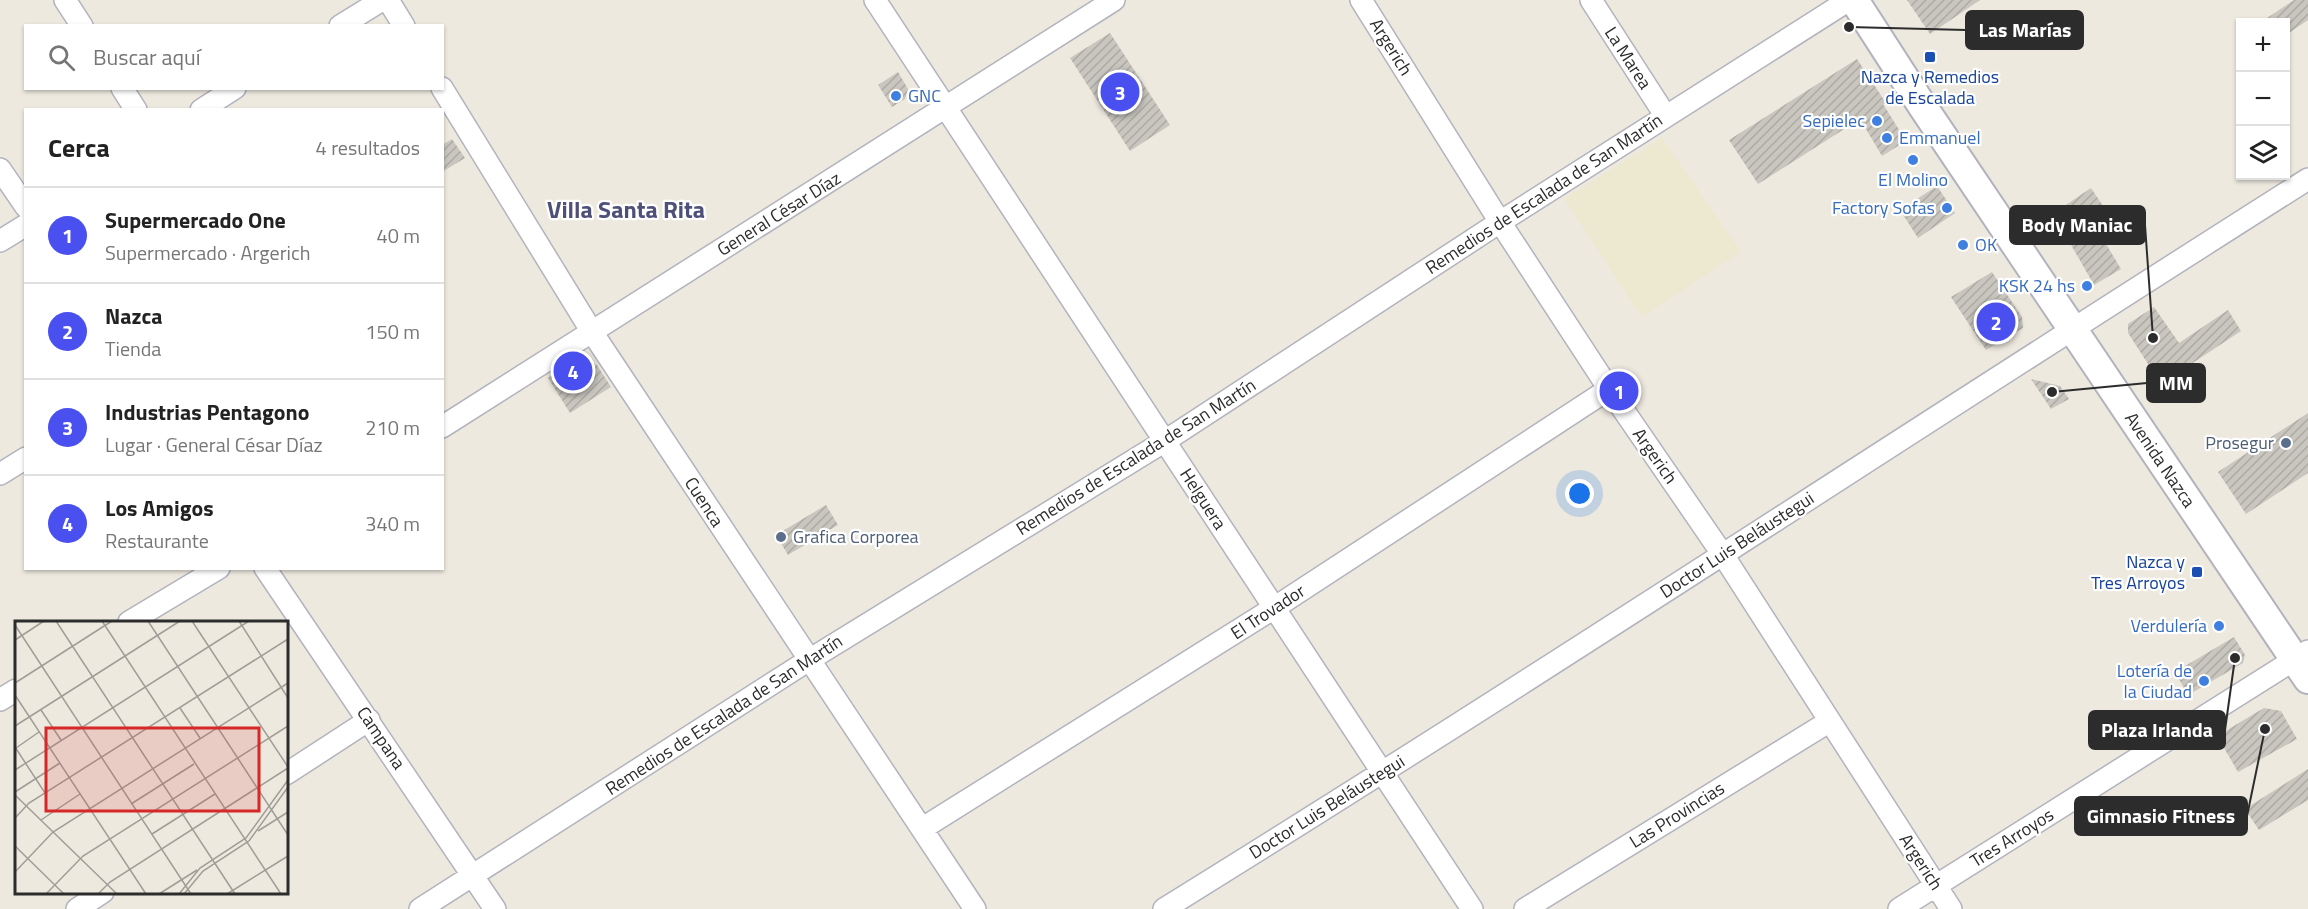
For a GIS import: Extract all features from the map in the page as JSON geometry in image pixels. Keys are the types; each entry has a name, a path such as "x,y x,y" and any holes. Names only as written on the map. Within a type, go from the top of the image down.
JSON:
{"main road":[{"name":"Avenida Nazca","path":"1854,0 1923,107 2304,663"}],"street":[{"path":"65,0 81,24"},
{"path":"343,24 382,0"},
{"path":"388,0 403,24"},
{"name":"Helguera","path":"875,0 1472,909"},
{"name":"General César Díaz","path":"444,426 1114,0"},
{"name":"Argerich","path":"1361,0 1500,222 1609,389 1724,555 1935,886 1952,909"},
{"name":"La Marea","path":"1591,0 1665,115"},
{"name":"Remedios de Escalada de San Martín","path":"420,909 808,660 1165,441 1665,115 1849,0"},
{"path":"123,90 135,108"},
{"path":"204,108 233,90"},
{"name":"Cuenca","path":"443,90 592,332 975,909"},
{"path":"0,169 24,204"},
{"name":"Doctor Luis Beláustegui","path":"1164,909 1383,773 2308,179"},
{"path":"0,241 24,226"},
{"name":"El Trovador","path":"923,828 1274,608 1609,389"},
{"path":"0,474 24,459"},
{"path":"131,621 216,570"},
{"name":"Campana","path":"266,570 495,909"},
{"name":"Tres Arroyos","path":"1899,909 2304,663"},
{"path":"0,700 15,691"},
{"path":"288,773 369,720"},
{"name":"Las Provincias","path":"1525,909 1830,721"},
{"path":"77,909 100,894"}],"shaded area":[{"path":"1662,138 1741,252 1642,317 1564,199"}],"building":[{"path":"1907,0 1980,0 1930,34"},
{"path":"2294,0 2308,0 2308,20 2290,32 2290,18 2267,18"},
{"path":"1110,33 1170,125 1130,151 1070,58"},
{"path":"1857,59 1886,103 1883,104 1906,141 1882,156 1860,119 1758,184 1729,140"},
{"path":"898,72 908,89 905,99 892,107 878,85"},
{"path":"452,139 465,158 444,171 444,144"},
{"path":"1937,186 1955,213 1918,238 1900,210"},
{"path":"2091,188 2105,209 2091,219 2121,269 2094,285 2066,236 2063,238 2048,217"},
{"path":"1992,272 2022,317 2023,328 1986,350 1951,297"},
{"path":"2154,307 2179,343 2228,310 2241,331 2161,384 2128,333 2128,324"},
{"path":"580,358 597,365 611,387 570,413 548,378"},
{"path":"2031,379 2060,386 2069,399 2051,409"},
{"name":"Prosegur","path":"2308,413 2308,473 2246,514 2218,472"},
{"path":"826,505 838,525 788,555 776,535"},
{"path":"2234,637 2245,655 2243,663 2188,695 2175,672"},
{"path":"2264,708 2281,711 2297,739 2238,772 2217,736"},
{"path":"2308,769 2308,800 2259,830 2245,809"}],"place":[{"name":"Las Marías","path":"1849,27"},
{"name":"Nazca y Remedios de Escalada","path":"1930,57"},
{"name":"Industrias Pentagono","path":"1120,92"},
{"name":"GNC","path":"896,96"},
{"name":"Sepielec","path":"1877,121"},
{"name":"Emmanuel","path":"1887,138"},
{"name":"El Molino","path":"1913,160"},
{"name":"Factory Sofas","path":"1947,208"},
{"name":"OK","path":"1963,245"},
{"name":"KSK 24 hs","path":"2087,286"},
{"name":"Nazca","path":"1996,322"},
{"name":"Body Maniac","path":"2153,338"},
{"name":"Los Amigos","path":"573,371"},
{"name":"Supermercado One","path":"1619,391"},
{"name":"MM","path":"2052,392"},
{"name":"Prosegur","path":"2286,443"},
{"name":"Grafica Corporea","path":"781,537"},
{"name":"Nazca y Tres Arroyos","path":"2197,572"},
{"name":"Verdulería","path":"2219,626"},
{"name":"Plaza Irlanda","path":"2235,658"},
{"name":"Lotería de la Ciudad","path":"2204,681"},
{"name":"Gimnasio Fitness","path":"2265,729"}],"district":[{"name":"Villa Santa Rita","path":"626,210"}]}
